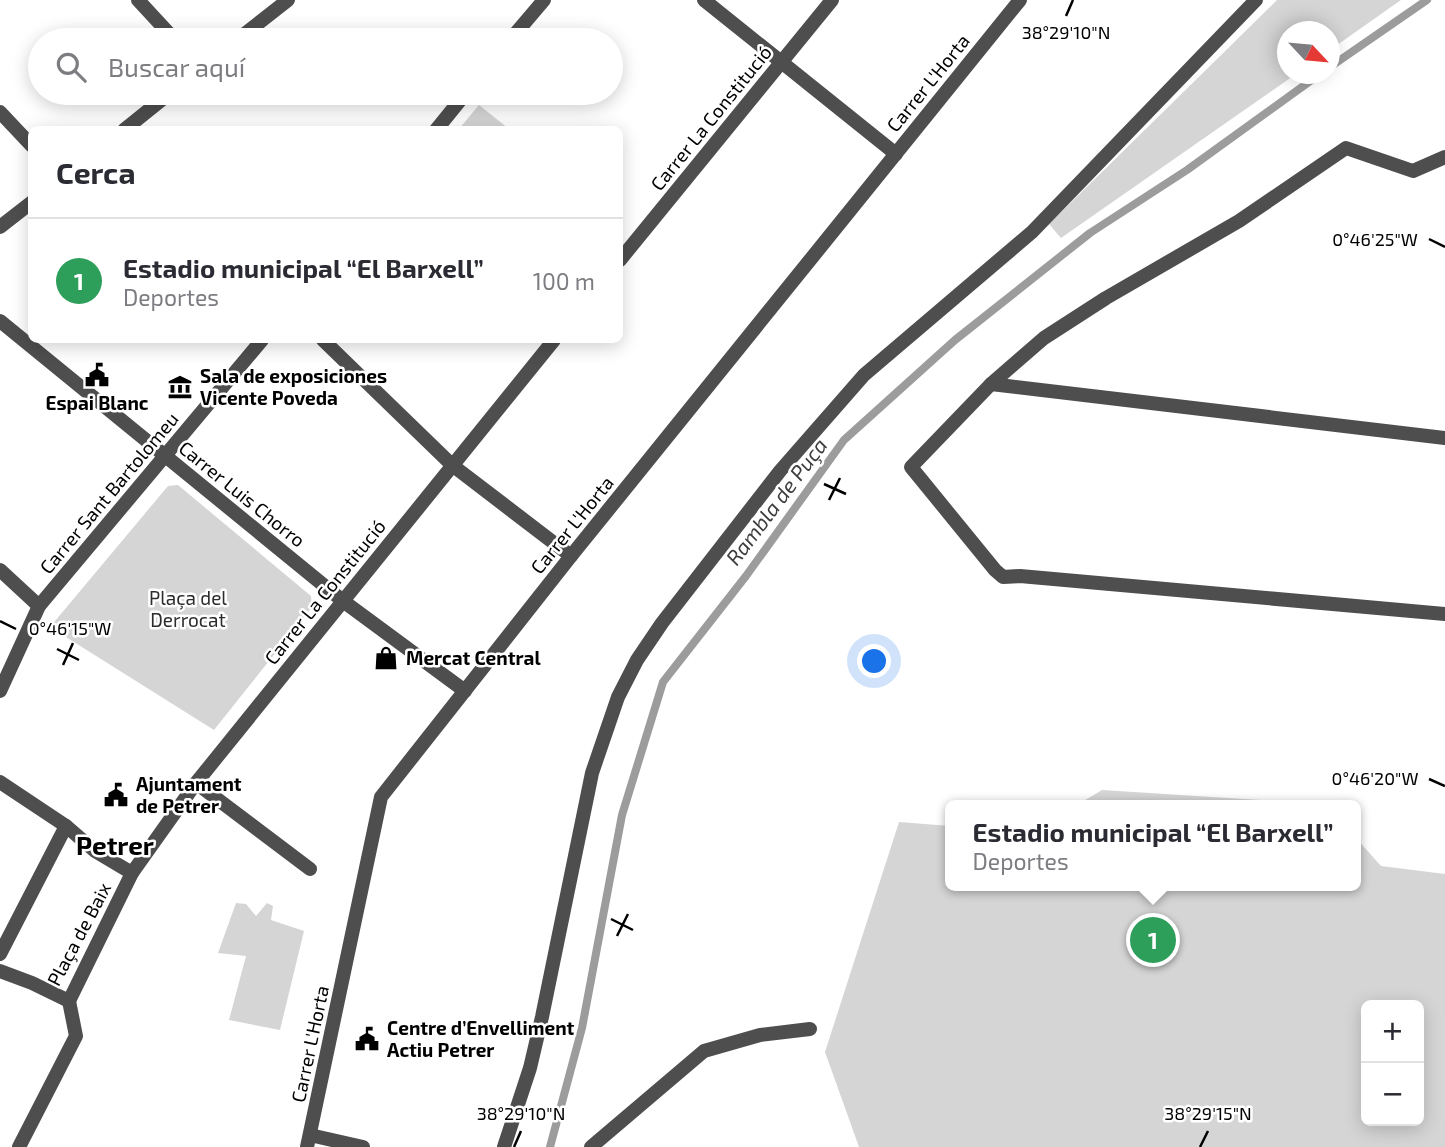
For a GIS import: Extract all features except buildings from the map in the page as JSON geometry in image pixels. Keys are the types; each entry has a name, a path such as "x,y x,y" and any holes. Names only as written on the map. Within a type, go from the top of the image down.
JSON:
{"street":[{"path":"138,0 164,28"},
{"path":"252,28 288,0"},
{"path":"520,28 544,0"},
{"path":"704,0 896,154"},
{"name":"Carrer La Constitució","path":"623,256 832,0"},
{"name":"Carrer L'Horta","path":"309,1141 381,797 571,556 1020,0"},
{"path":"504,1147 530,1068 542,1017 592,773 618,697 637,660 780,471 864,374 1032,232 1256,0"},
{"path":"128,126 155,105"},
{"path":"439,126 456,105"},
{"path":"0,112 28,142"},
{"path":"1445,157 1413,170 1346,148 1239,221 1106,298 1044,338 991,384 911,467 1003,577 1020,576 1445,614"},
{"path":"0,227 28,205"},
{"name":"Carrer Luis Chorro","path":"0,321 343,601 465,691"},
{"name":"Carrer Sant Bartolomeu","path":"0,691 39,606 259,343"},
{"path":"326,343 452,464 571,556"},
{"name":"Carrer La Constitució","path":"132,873 196,783 552,343"},
{"path":"991,384 1445,438"},
{"path":"0,570 39,606"},
{"name":"Plaça de Baix","path":"0,782 66,826 95,851 132,873 69,1001 0,971"},
{"path":"196,783 310,869"},
{"path":"0,954 66,826"},
{"path":"25,1145 76,1036 69,1001"},
{"path":"591,1147 704,1051 760,1035 810,1029"},
{"path":"309,1141 363,1147"}],"green space":[{"path":"1277,0 1401,0 1340,43 1340,21 1277,21 1277,84 1282,84 1061,238 1049,224"},
{"path":"479,105 505,126 462,126"},
{"name":"Plaça del Derrocat","path":"178,485 311,596 312,607 214,730 50,627 168,486"},
{"path":"1102,790 1261,800 1085,800"},
{"path":"899,822 945,826 945,891 1361,891 1361,844 1381,866 1445,874 1445,1147 859,1147 825,1052"},
{"path":"236,903 246,904 256,916 267,903 273,906 271,920 304,931 280,1030 229,1020 246,956 218,953"}],"waterway":[{"name":"Rambla de Puça","path":"1340,60 1427,0"},
{"name":"Rambla de Puça","path":"550,1147 582,1028 622,815 663,682 746,576 844,440 955,340 1090,233 1187,170 1306,84"}],"place":[{"name":"Espai Blanc","path":"97,375"},
{"name":"Sala de exposiciones Vicente Poveda","path":"180,387"},
{"name":"Mercat Central","path":"386,658"},
{"name":"Ajuntament de Petrer","path":"116,795"},
{"name":"Estadio municipal “El Barxell”","path":"1153,940"},
{"name":"Centre d’Envelliment Actiu Petrer","path":"367,1039"}],"district":[{"name":"Petrer","path":"115,846"}]}
